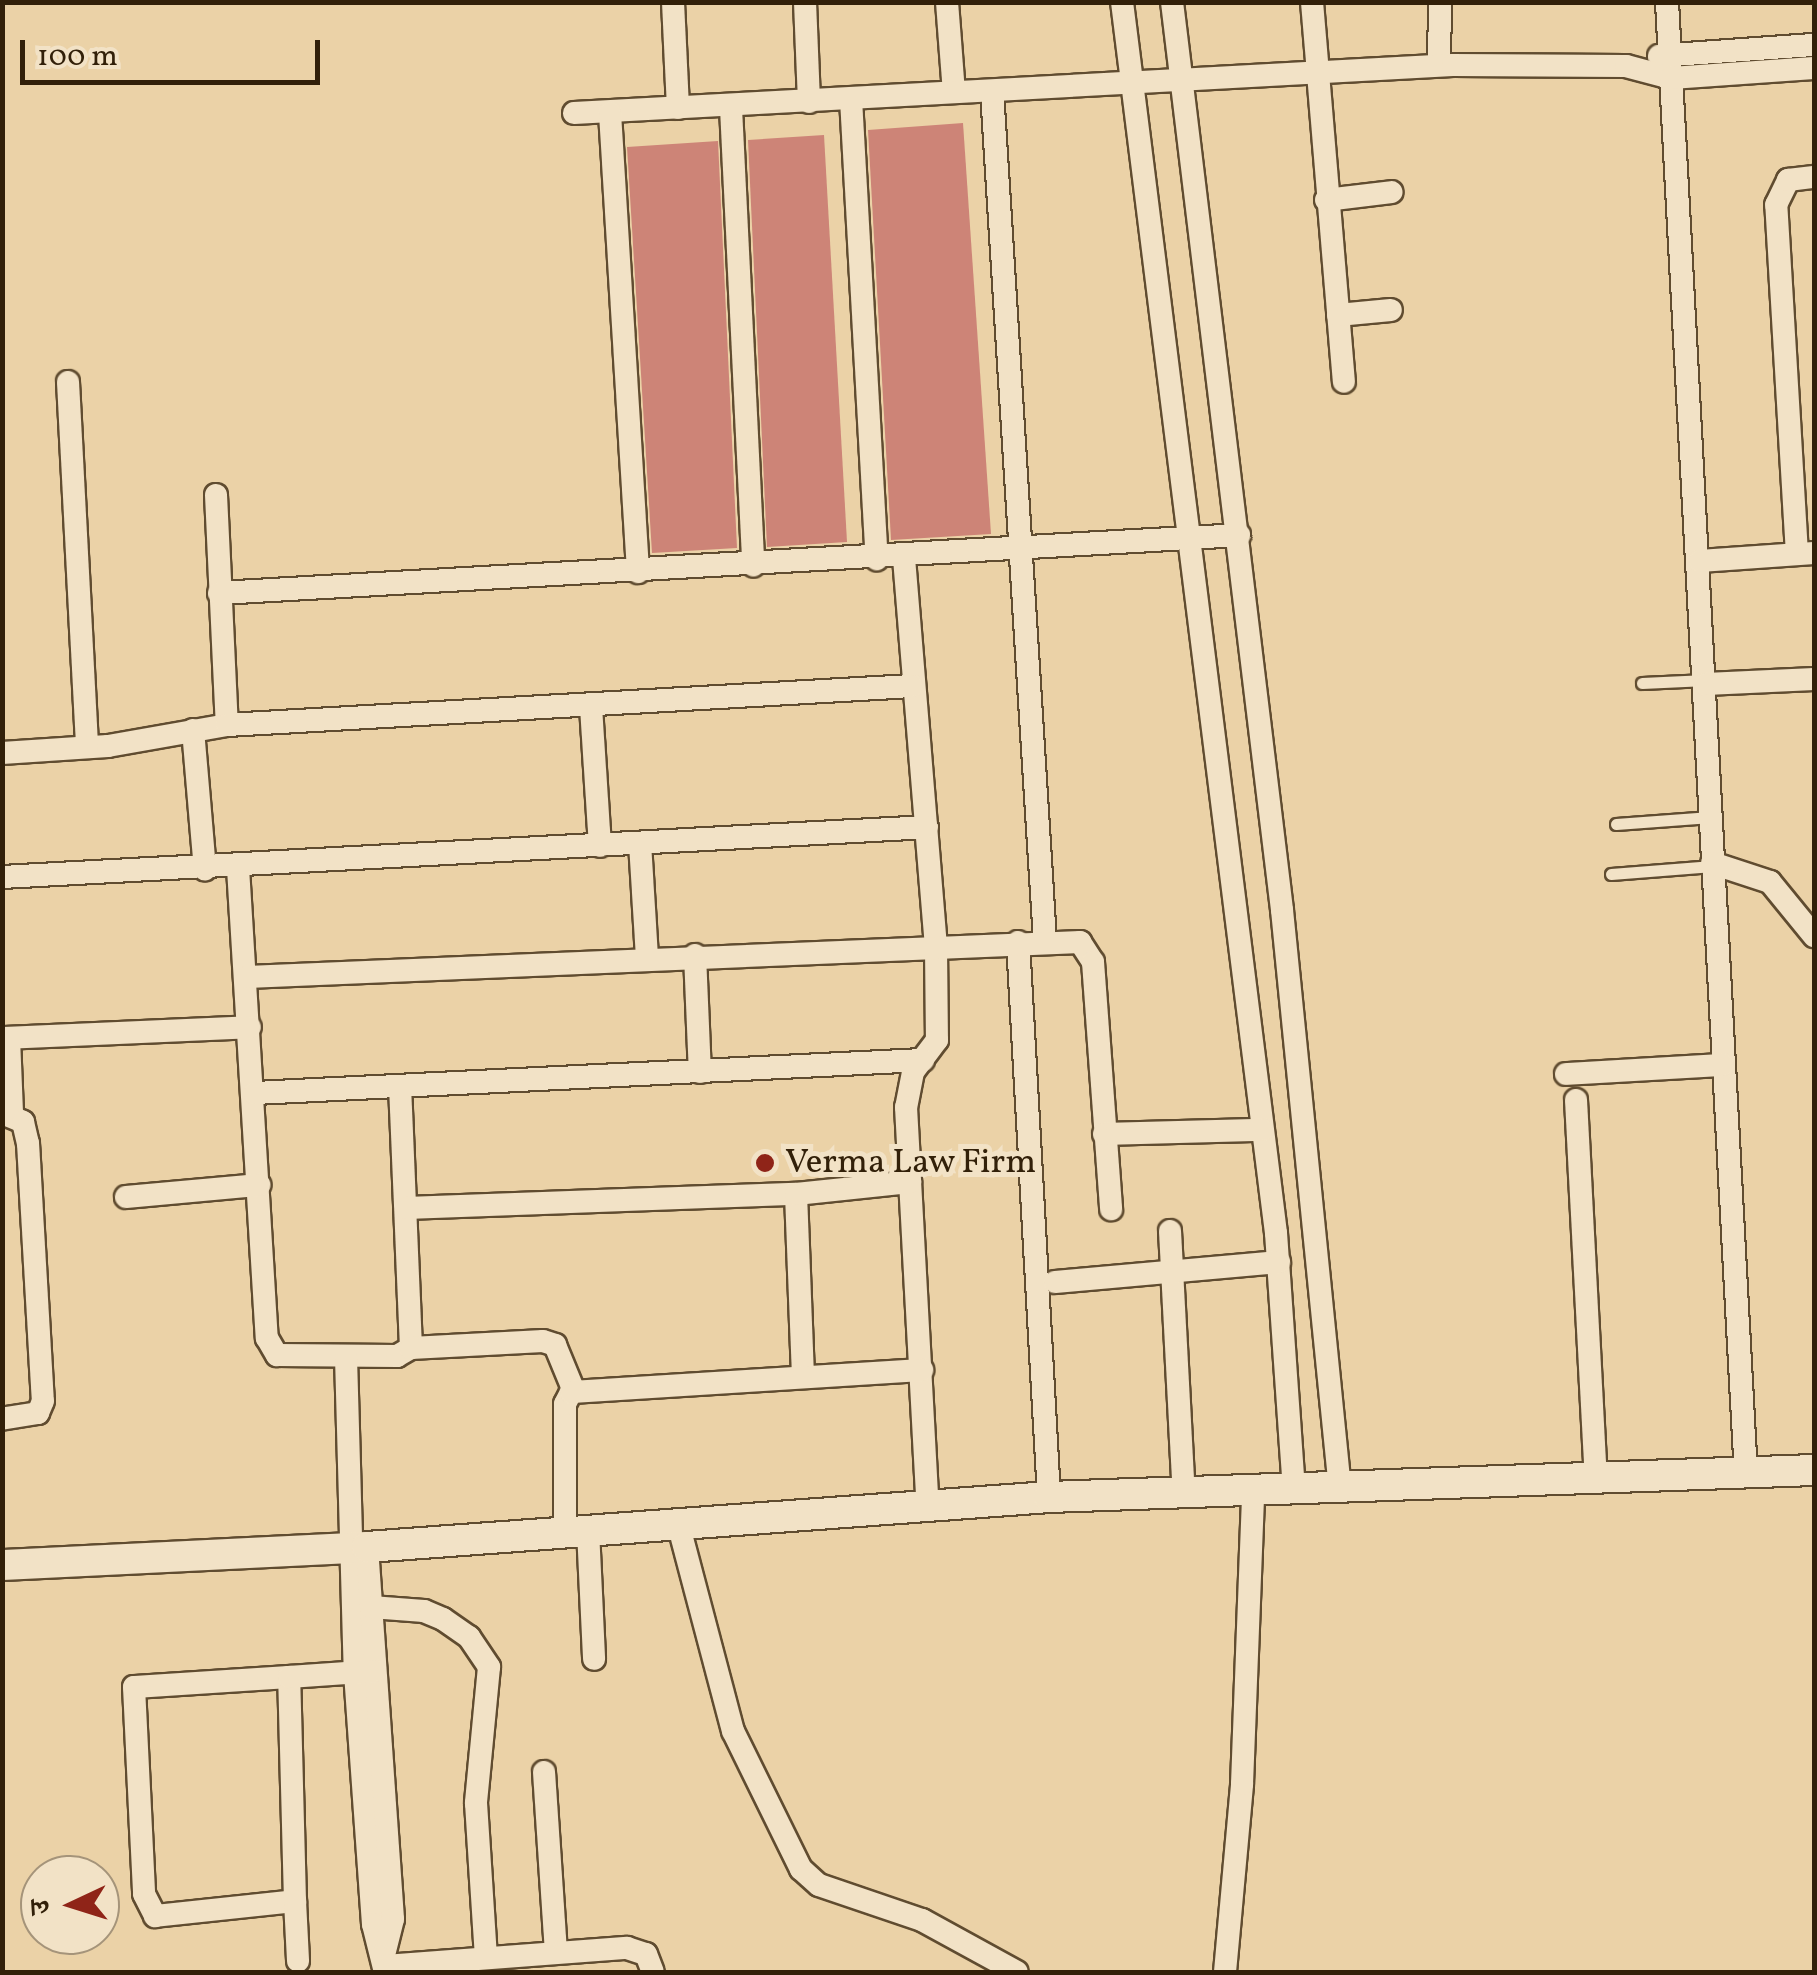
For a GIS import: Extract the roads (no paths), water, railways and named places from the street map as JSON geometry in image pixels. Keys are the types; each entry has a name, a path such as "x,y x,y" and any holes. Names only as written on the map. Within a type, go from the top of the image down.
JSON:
{"street":[{"path":"673,2 678,108"},
{"path":"805,2 809,102"},
{"path":"947,2 954,92"},
{"path":"1122,2 1279,1262 1294,1491"},
{"path":"1172,2 1239,535 1340,1489"},
{"path":"1312,2 1314,72 1344,382"},
{"path":"1439,66 1440,2"},
{"path":"1667,2 1746,1473"},
{"path":"1626,66 1670,53 1814,45"},
{"path":"574,113 731,108 1439,66 1626,66 1671,78 1814,68"},
{"path":"992,91 1045,940"},
{"path":"851,99 877,559"},
{"path":"731,108 752,565"},
{"path":"610,113 638,572"},
{"path":"1700,561 1806,553 1776,205 1788,180 1814,178"},
{"path":"1326,200 1392,192"},
{"path":"1338,315 1390,310"},
{"path":"68,382 87,748"},
{"path":"216,495 227,725"},
{"path":"218,593 904,558 1239,535"},
{"path":"904,558 936,948 937,1040 906,1091 928,1508"},
{"path":"1706,682 1814,679"},
{"path":"2,753 87,748 227,725 912,686"},
{"path":"591,707 600,846"},
{"path":"193,730 205,869"},
{"path":"2,876 238,868 926,828"},
{"path":"640,844 647,957"},
{"path":"1713,865 1770,882 1814,936"},
{"path":"238,868 270,1350 290,1358 398,1356 411,1348 543,1341 556,1346 574,1391"},
{"path":"248,977 1045,940 1080,942 1093,962 1111,1210"},
{"path":"1018,942 1049,1498"},
{"path":"694,955 700,1072"},
{"path":"2,1418 38,1413 43,1401 28,1143 23,1122 7,1113 6,1038 250,1027"},
{"path":"255,1093 923,1060"},
{"path":"1566,1074 1723,1064"},
{"path":"400,1087 411,1348"},
{"path":"1576,1100 1596,1478"},
{"path":"1104,1134 1262,1130"},
{"path":"406,1208 796,1194 910,1182"},
{"path":"126,1196 259,1185"},
{"path":"796,1194 803,1377"},
{"path":"1170,1230 1184,1494"},
{"path":"1055,1282 1279,1262"},
{"path":"346,1357 365,1672 372,1924 385,1965 638,1950 653,1972"},
{"path":"574,1391 922,1370"},
{"path":"574,1391 565,1404 576,1531 594,1659"},
{"path":"2,1565 358,1548 1049,1498 1814,1470"},
{"path":"1226,1972 1242,1784 1253,1493"},
{"path":"678,1523 733,1731 800,1870 819,1885 922,1920 1017,1972"},
{"path":"358,1548 371,1607 365,1672"},
{"path":"371,1607 424,1610 443,1619 469,1638 489,1667 476,1804 486,1958"},
{"path":"295,1901 276,1908 156,1916 146,1906 130,1696 142,1681 365,1672"},
{"path":"289,1677 298,1961"},
{"path":"544,1772 556,1952"}],"lane":[{"path":"1642,684 1706,682"},
{"path":"1616,824 1710,817"},
{"path":"1611,874 1713,865"}],"place":[{"name":"Verma Law Firm","path":"765,1163"}]}
